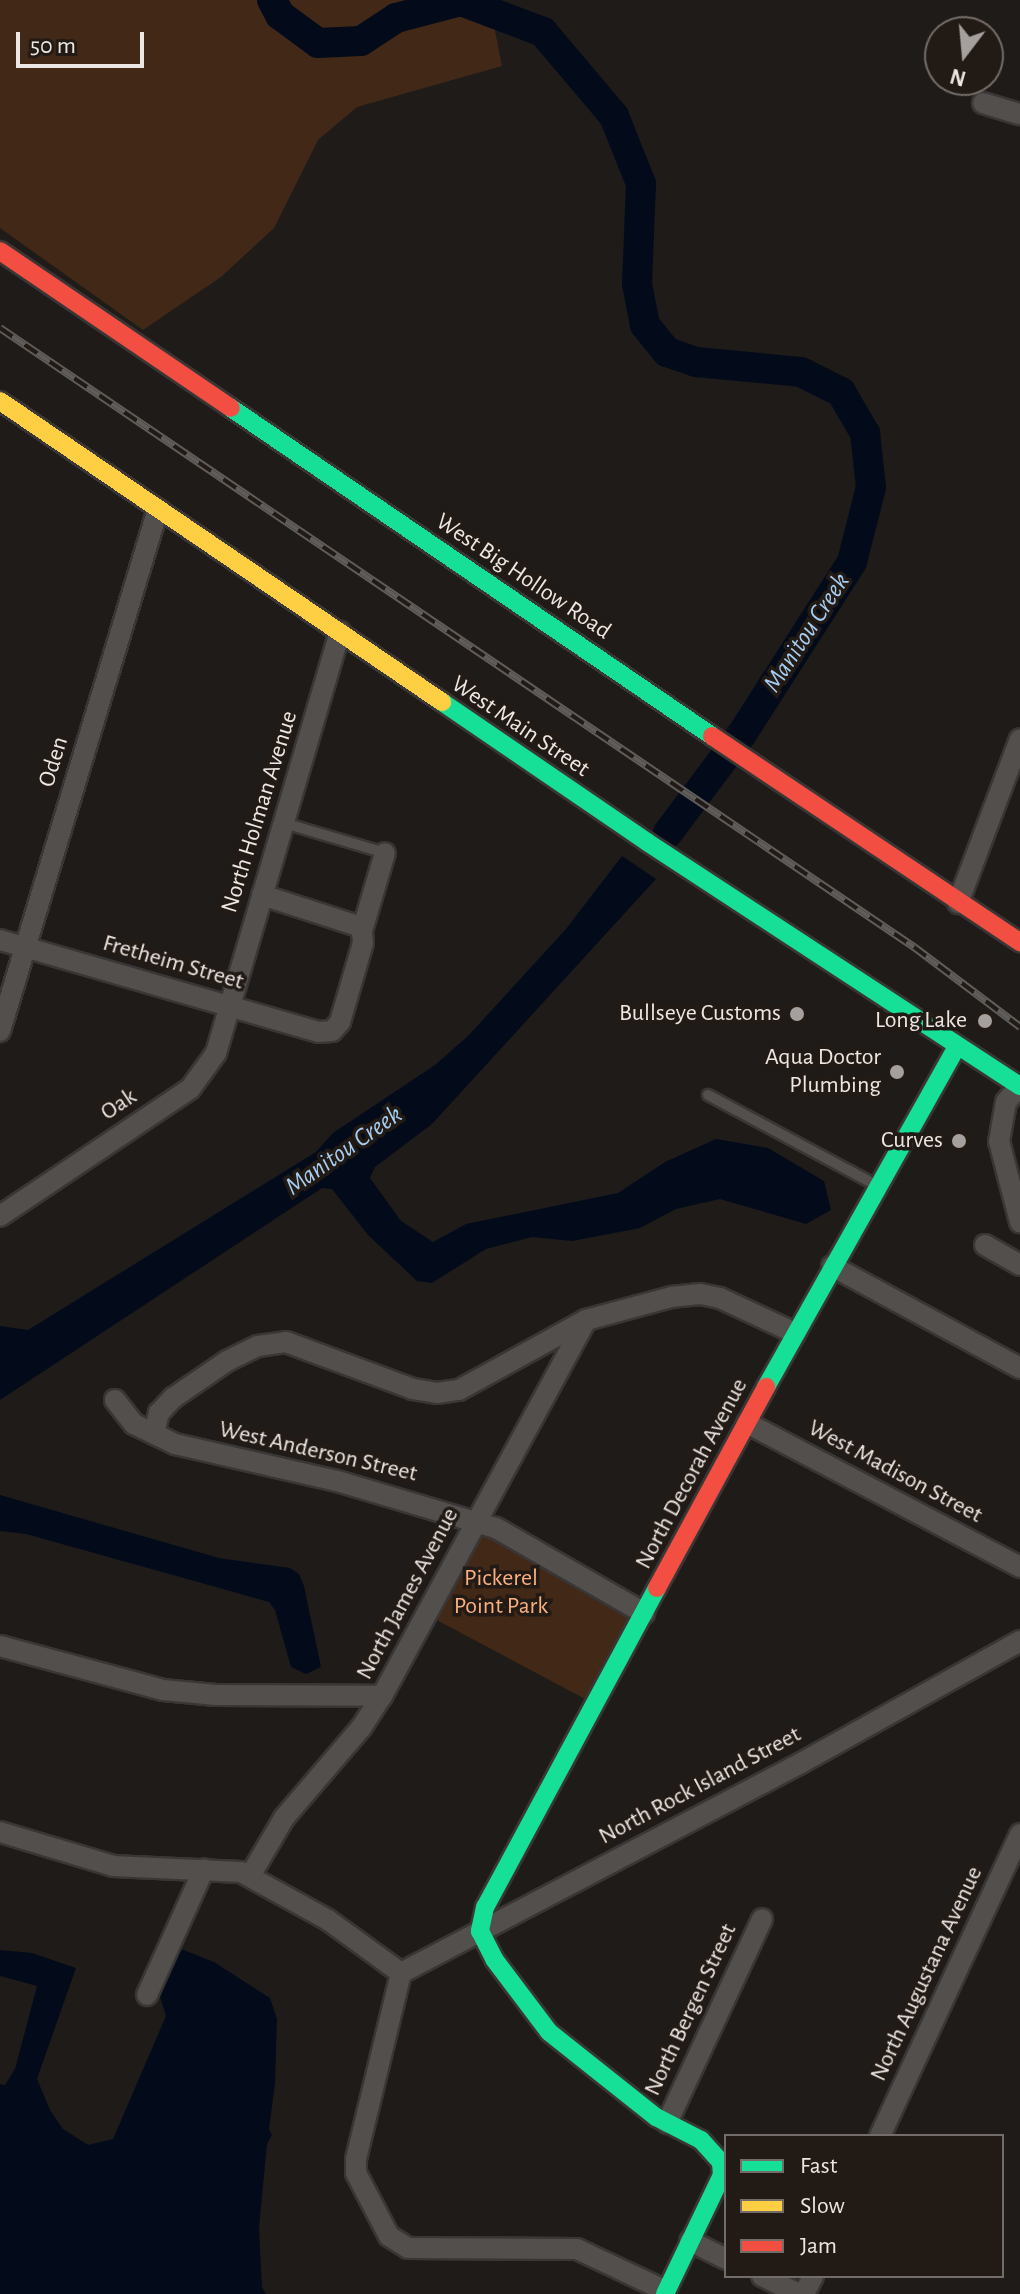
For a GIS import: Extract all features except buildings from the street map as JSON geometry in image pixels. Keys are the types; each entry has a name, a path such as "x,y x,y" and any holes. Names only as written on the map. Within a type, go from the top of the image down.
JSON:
{"street":[{"path":"983,103 1020,114"},
{"name":"West Big Hollow Road","path":"0,251 958,903 1020,942"},
{"name":"West Main Street","path":"0,401 670,858 1020,1085"},
{"name":"Oden","path":"0,1031 158,509"},
{"name":"North Holman Avenue","path":"230,1006 340,632"},
{"path":"958,903 1020,739"},
{"path":"362,931 385,853"},
{"path":"262,895 358,926 362,931"},
{"name":"Fretheim Street","path":"0,940 319,1032 332,1031 340,1022 363,943 362,931"},
{"name":"Oak","path":"0,1216 190,1089 216,1053 230,1006"},
{"name":"North Decorah Avenue","path":"480,1931 485,1907 876,1185 957,1046"},
{"path":"1020,1085 1006,1102 999,1141 1020,1222"},
{"path":"985,1245 1020,1265"},
{"path":"832,1266 1020,1368"},
{"path":"154,1434 159,1413 173,1398 227,1361 258,1346 286,1342 413,1389 437,1393 459,1390 586,1320 671,1297 700,1294 720,1298 795,1333"},
{"name":"North James Avenue","path":"250,1876 284,1818 361,1728 382,1696 586,1320"},
{"name":"West Anderson Street","path":"115,1400 128,1419 154,1434 195,1450 337,1481 496,1528 644,1613"},
{"name":"West Madison Street","path":"747,1423 1020,1567"},
{"name":"North Rock Island Street","path":"401,1973 801,1763 1020,1641"},
{"path":"0,1646 163,1690 216,1695 382,1696"},
{"path":"0,1832 113,1866 204,1869 250,1876 328,1920 401,1973 356,2159 356,2173 389,2236 408,2248 577,2249 665,2293 722,2175 721,2162 701,2140 667,2123 549,2032 494,1959 480,1931"},
{"name":"North Augustana Avenue","path":"881,2134 1020,1834"},
{"path":"147,1995 204,1869"},
{"name":"North Bergen Street","path":"667,2123 762,1919"},
{"path":"690,2241 724,2258"},
{"path":"766,2278 801,2294"}],"lane":[{"path":"284,823 385,853"},
{"path":"708,1095 876,1185"}],"green space":[{"path":"0,0 489,0 502,66 357,107 318,140 274,228 221,277 143,330 0,228"},
{"name":"Pickerel Point Park","path":"476,1522 645,1612 595,1704 427,1615"}],"water":[{"path":"622,856 656,879 432,1124 375,1167 370,1178 401,1221 433,1242 466,1224 618,1193 665,1162 716,1139 768,1148 824,1181 831,1210 806,1224 720,1199 676,1209 640,1228 572,1241 532,1237 486,1249 432,1283 417,1281 368,1235 332,1189 322,1188 0,1400 0,1326 28,1330 316,1152 333,1133 435,1065 468,1036 566,929"},
{"path":"0,1495 219,1558 290,1568 299,1574 304,1586 321,1667 306,1674 291,1667 275,1610 269,1602 26,1534 0,1531"},
{"path":"176,1947 214,1962 270,1998 277,2019 275,2083 269,2129 272,2135 267,2144 259,2227 262,2287 266,2294 0,2294 0,2084 5,2085 15,2069 37,1986 0,1976 0,1950 32,1953 76,1968 37,2079 50,2110 63,2129 88,2145 113,2139 166,2016 157,1987"}],"waterway":[{"name":"Manitou Creek","path":"272,0 280,15 318,43 361,41 396,18 461,1 543,32 614,116 641,184 637,284 645,325 667,352 696,362 801,372 841,392 865,433 871,487 852,562 742,734 668,833"}],"railway":[{"path":"0,328 914,947 1020,1027"}],"traffic: fast":[{"path":"231,408 712,736"},
{"path":"442,702 647,842 1020,1086"},
{"path":"766,1387 957,1046"},
{"path":"657,1588 485,1907 480,1931 494,1959 549,2032 656,2117 701,2140 721,2162 722,2175 665,2294"}],"traffic: slow":[{"path":"0,401 442,702"}],"traffic: jam":[{"path":"0,251 231,408"},
{"path":"712,736 1020,942"},
{"path":"657,1588 766,1387"}],"place":[{"name":"Bullseye Customs","path":"797,1014"},
{"name":"Long Lake","path":"985,1021"},
{"name":"Aqua Doctor Plumbing","path":"897,1072"},
{"name":"Curves","path":"959,1141"}]}
